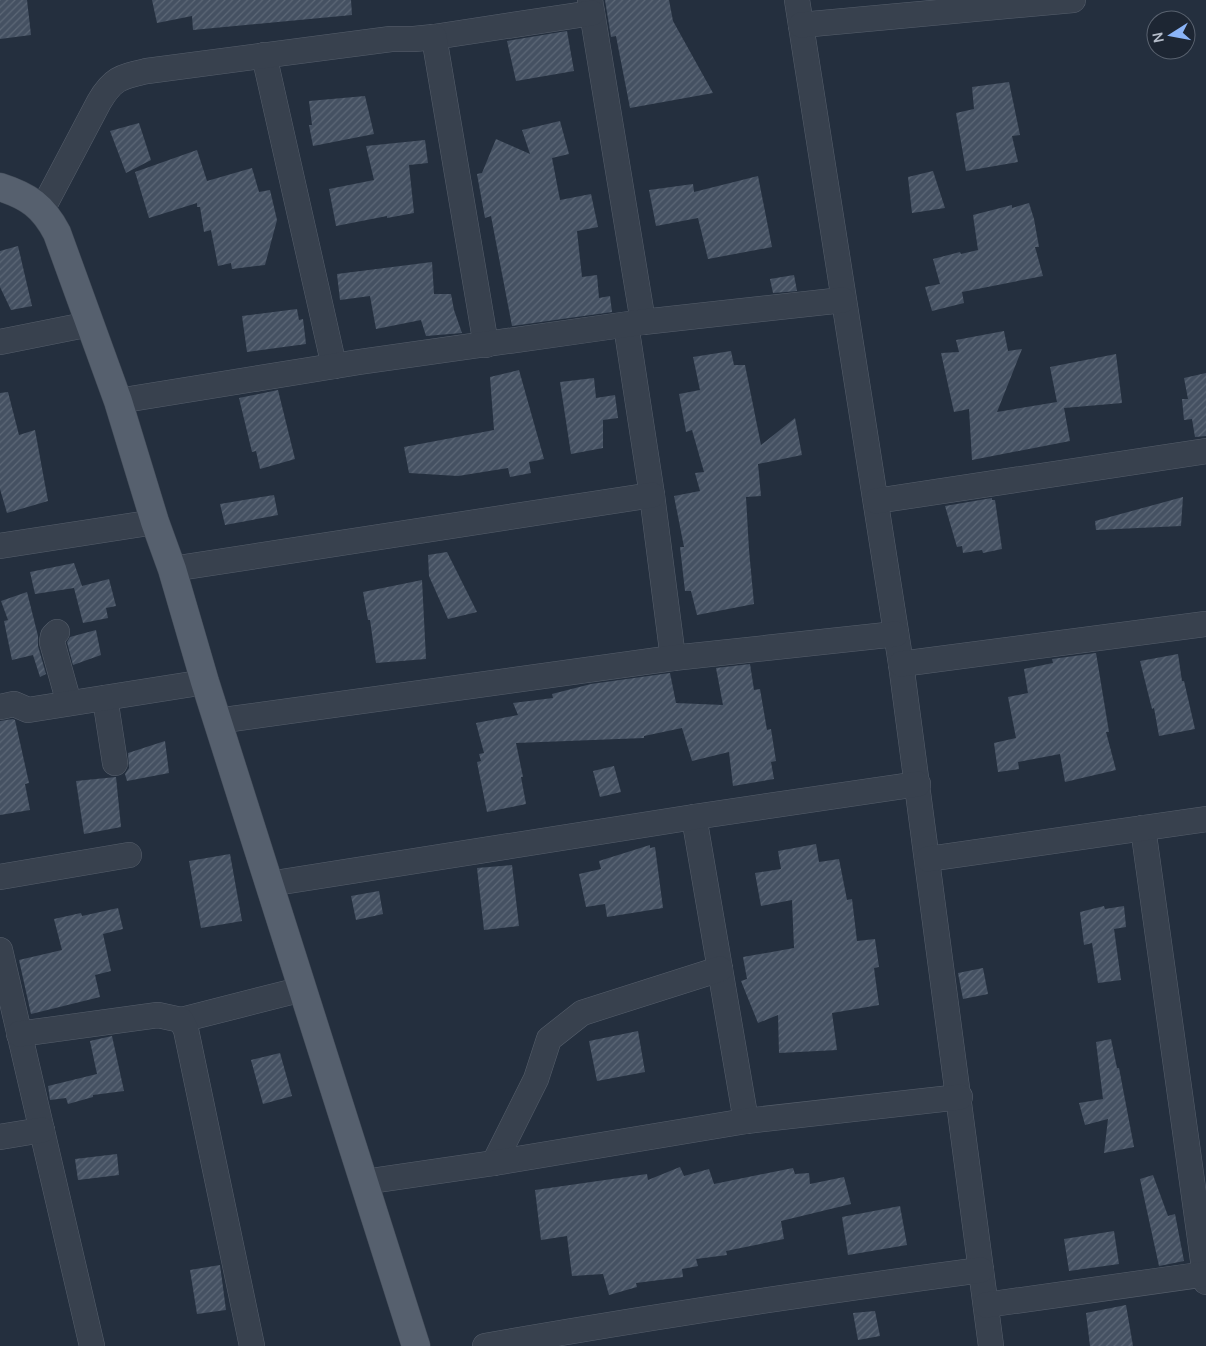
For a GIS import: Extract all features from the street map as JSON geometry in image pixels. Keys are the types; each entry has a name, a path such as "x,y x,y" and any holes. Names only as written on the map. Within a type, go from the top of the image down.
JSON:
{"main road":[{"path":"0,187 21,194 42,210 57,232 118,401 155,522 172,570 217,721 416,1346"}],"street":[{"path":"797,0 901,664 960,1097 991,1346"},
{"path":"801,25 1073,0"},
{"path":"42,210 99,102 115,80 147,71 264,55 391,39 434,37 591,6 634,324 652,495 673,658"},
{"path":"434,37 486,345"},
{"path":"264,55 334,366"},
{"path":"118,401 334,366 634,324 843,300"},
{"path":"0,342 90,324"},
{"path":"876,501 1206,451"},
{"path":"172,570 652,495"},
{"path":"0,546 155,522"},
{"path":"901,664 1206,624"},
{"path":"57,632 53,636 52,642 69,703"},
{"path":"217,721 673,658 896,634"},
{"path":"0,707 14,704 28,710 205,682"},
{"path":"105,698 115,763"},
{"path":"269,884 918,784"},
{"path":"694,817 746,1121"},
{"path":"928,859 1206,819"},
{"path":"986,1305 1206,1277 1144,828"},
{"path":"0,877 129,855"},
{"path":"2,964 92,1346"},
{"path":"494,1162 536,1079 550,1039 582,1014 720,969"},
{"path":"19,1034 158,1015 181,1020 302,989"},
{"path":"181,1020 186,1030 252,1346"},
{"path":"364,1182 746,1121 960,1097"},
{"path":"0,1137 42,1130"},
{"path":"485,1346 587,1337 842,1288 981,1270"}],"building":[{"path":"0,0 27,0 31,35 0,39"},
{"path":"152,0 351,0 352,15 193,30 192,16 157,23"},
{"path":"605,0 669,0 673,21 713,93 630,108 616,36 611,37"},
{"path":"567,31 574,71 516,81 507,41"},
{"path":"1009,82 1020,135 1012,136 1018,162 966,171 956,113 974,109 972,87"},
{"path":"365,96 374,134 313,146 309,125 312,125 309,101"},
{"path":"560,121 569,154 552,158 560,200 591,194 598,227 577,231 582,277 597,275 599,298 610,296 612,312 512,326 491,216 485,218 477,174 482,173 496,139 530,154 522,130"},
{"path":"139,123 151,160 126,173 110,131"},
{"path":"425,140 428,163 409,165 414,213 336,226 329,189 374,180 366,146"},
{"path":"197,150 207,181 252,168 259,192 270,190 277,220 265,265 232,269 231,263 218,266 211,230 204,232 200,207 197,207 197,203 149,218 135,172"},
{"path":"933,171 945,208 912,213 908,177"},
{"path":"758,176 772,247 708,259 698,218 656,226 649,190 693,184 694,192"},
{"path":"1029,203 1039,247 1035,247 1043,276 962,292 964,303 932,311 925,287 940,284 933,259 960,252 961,254 978,250 973,215 1012,205 1012,208"},
{"path":"18,246 32,306 11,310 0,287 0,251"},
{"path":"432,262 434,294 451,294 462,333 426,336 421,320 376,329 370,296 340,300 337,274"},
{"path":"794,275 797,291 773,293 770,279"},
{"path":"297,309 299,320 303,319 306,344 247,352 242,316"},
{"path":"1004,331 1008,351 1022,349 997,412 1057,402 1050,367 1116,354 1122,403 1064,408 1070,441 972,460 969,409 954,412 941,353 959,352 956,340"},
{"path":"731,351 734,365 745,365 761,445 795,418 802,455 758,464 761,496 746,497 754,604 697,615 691,591 685,591 680,547 684,547 674,496 700,491 695,473 704,472 692,430 686,432 679,394 700,390 693,357"},
{"path":"519,370 544,459 529,462 531,473 510,477 508,468 458,476 409,473 404,447 494,430 490,377"},
{"path":"1206,373 1206,436 1195,437 1192,419 1184,420 1182,399 1188,399 1184,378"},
{"path":"594,378 596,398 615,395 618,418 603,420 603,448 571,454 560,382"},
{"path":"278,390 295,459 260,469 256,451 252,452 239,398"},
{"path":"8,392 19,435 35,430 48,501 7,513 0,489 0,393"},
{"path":"274,495 278,515 225,525 220,504"},
{"path":"1183,497 1181,526 1096,530 1095,521"},
{"path":"992,498 992,500 995,500 1002,549 983,553 982,550 963,553 962,546 957,547 945,506"},
{"path":"447,552 477,612 448,619 429,576 428,555"},
{"path":"74,563 82,586 109,579 116,606 106,608 108,618 83,623 74,588 35,594 30,572"},
{"path":"422,580 426,659 376,663 370,620 368,620 363,592"},
{"path":"27,592 46,674 40,677 33,655 12,660 4,621 8,620 1,601"},
{"path":"96,630 101,655 73,665 67,642 70,637"},
{"path":"1096,653 1109,732 1106,732 1116,770 1065,782 1060,754 1018,762 1019,769 998,772 994,743 1016,738 1008,697 1028,693 1024,669 1053,663 1052,659"},
{"path":"1178,654 1182,681 1184,681 1195,729 1159,736 1154,708 1152,709 1140,661"},
{"path":"750,664 754,690 760,689 767,730 771,729 776,761 771,762 774,779 733,786 729,752 692,761 682,728 644,736 644,738 516,743 526,804 487,812 477,762 481,761 479,754 484,753 476,723 518,715 513,703 553,698 552,694 591,684 670,673 676,703 723,705 716,668"},
{"path":"15,720 29,783 25,784 30,810 0,815 0,721"},
{"path":"165,741 169,773 127,781 125,774 129,768 128,753"},
{"path":"614,766 621,792 600,797 593,771"},
{"path":"116,777 121,827 84,834 76,781"},
{"path":"816,844 819,862 839,859 847,900 852,899 857,941 875,939 879,967 874,968 879,1005 832,1013 837,1050 779,1053 778,1015 758,1023 741,981 747,979 743,957 794,948 792,900 761,906 755,873 781,869 778,851"},
{"path":"650,845 650,848 655,847 663,908 607,917 605,904 586,907 579,874 601,869 599,861"},
{"path":"230,854 242,921 201,928 189,861"},
{"path":"512,865 519,926 484,930 477,868"},
{"path":"379,891 383,914 356,920 351,896"},
{"path":"1104,906 1105,909 1124,906 1126,927 1114,929 1121,980 1098,983 1092,943 1084,945 1080,912"},
{"path":"118,908 123,929 103,934 111,971 95,975 100,997 31,1014 19,960 62,950 54,919 81,913 82,916"},
{"path":"983,968 988,994 963,999 958,973"},
{"path":"638,1031 645,1072 597,1081 589,1041"},
{"path":"112,1036 124,1091 93,1095 93,1097 68,1104 66,1098 50,1100 48,1086 97,1074 90,1041"},
{"path":"1111,1039 1117,1068 1119,1068 1134,1147 1104,1153 1108,1119 1085,1125 1079,1103 1103,1099 1096,1042"},
{"path":"280,1053 292,1096 263,1104 251,1060"},
{"path":"117,1154 119,1175 78,1180 75,1159"},
{"path":"680,1167 684,1176 709,1169 714,1184 793,1168 795,1174 809,1173 810,1184 844,1177 851,1204 781,1221 784,1239 726,1251 727,1255 696,1259 698,1266 682,1269 683,1277 636,1283 637,1287 609,1295 603,1274 572,1276 567,1236 541,1240 535,1190 647,1174 648,1180"},
{"path":"1153,1175 1168,1216 1175,1214 1184,1261 1159,1266 1140,1179"},
{"path":"900,1206 907,1245 848,1255 842,1217"},
{"path":"1114,1231 1119,1264 1069,1271 1064,1239"},
{"path":"220,1265 226,1310 197,1314 190,1270"},
{"path":"1126,1305 1133,1346 1090,1346 1086,1313"},
{"path":"875,1311 880,1336 858,1340 853,1313"}]}
